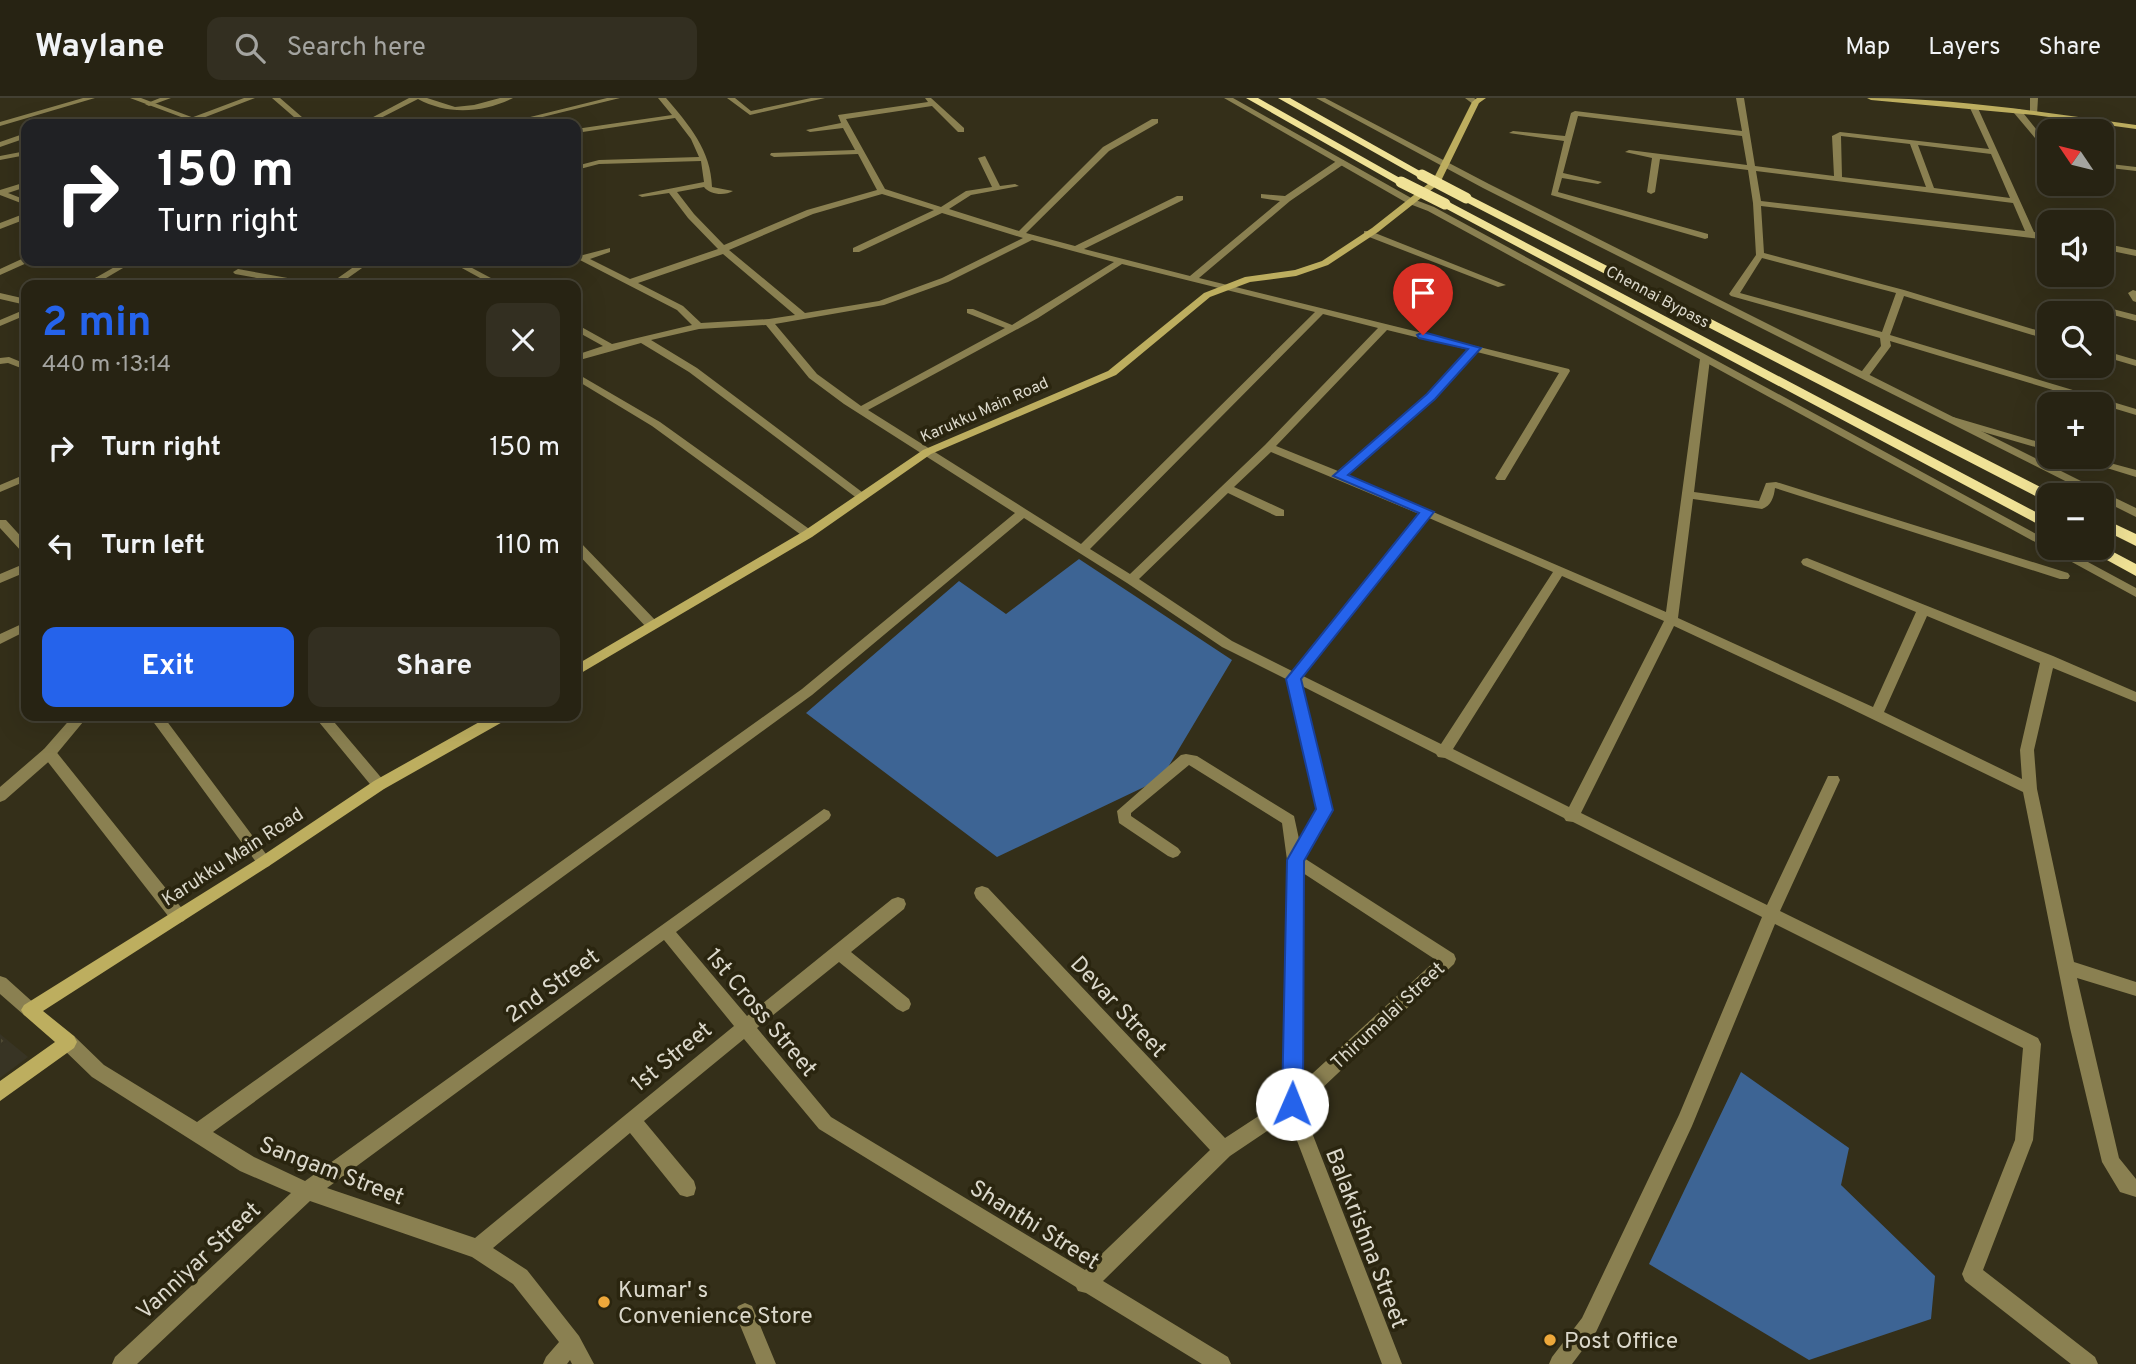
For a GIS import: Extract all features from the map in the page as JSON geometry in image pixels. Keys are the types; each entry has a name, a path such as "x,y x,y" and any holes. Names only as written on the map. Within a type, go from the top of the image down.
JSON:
{"highway":[{"name":"Chennai Bypass","path":"1251,98 1401,182 2037,519"},
{"name":"Chennai Bypass","path":"1283,98 1466,198 2037,491"},
{"path":"2114,529 2136,541"},
{"path":"2114,559 2136,571"}],"main road":[{"path":"1871,98 2017,111 2136,127"},
{"name":"Karukku Main Road","path":"581,668 808,534 927,452 1112,373 1207,295 1248,279 1296,272 1325,263 1375,230 1437,181 1476,99"},
{"name":"Karukku Main Road","path":"30,1010 264,862 379,785 492,721"},
{"path":"0,1092 68,1042 30,1010"}],"street":[{"path":"0,124 91,98"},
{"path":"135,98 192,119 251,98"},
{"path":"149,104 167,98"},
{"path":"276,98 300,119"},
{"path":"374,119 415,98"},
{"path":"421,98 443,109 455,110 509,98"},
{"path":"527,119 617,98"},
{"path":"662,98 699,144 709,178 708,188 712,191 729,191"},
{"path":"731,98 749,113 821,98"},
{"path":"1227,98 1410,201 1431,209 2037,539"},
{"path":"1320,98 2077,483"},
{"path":"1740,98 1757,203 1760,255 1734,294 1885,336 2136,412"},
{"path":"2034,98 2034,113"},
{"path":"882,191 841,117 930,101 961,130"},
{"path":"1974,107 2031,234"},
{"path":"2017,111 2037,135"},
{"path":"1705,236 1553,193 1575,113 1746,135"},
{"path":"581,130 677,116"},
{"path":"581,356 611,346 699,326 804,317 881,303 916,291 988,261 1026,236 1106,149 1155,121"},
{"path":"810,130 845,125"},
{"path":"1513,133 1569,139"},
{"path":"1838,178 1837,134 1995,152"},
{"path":"0,145 21,138"},
{"path":"1914,144 1931,190"},
{"path":"774,155 860,152"},
{"path":"1629,152 2017,201"},
{"path":"0,158 21,154"},
{"path":"1651,192 1656,156"},
{"path":"982,158 997,188"},
{"path":"581,166 593,162 704,159"},
{"path":"1193,278 1287,199 1342,162"},
{"path":"2114,166 2136,169"},
{"path":"1559,175 1598,182"},
{"path":"642,195 708,184"},
{"path":"1,193 21,186"},
{"path":"856,250 943,209 969,193 1015,186"},
{"path":"671,190 691,216 724,250 804,317"},
{"path":"631,282 724,250 810,212 882,191 1026,236 1121,261 1561,369 1565,374 1501,478"},
{"path":"1,193 21,201"},
{"path":"1264,196 1287,199"},
{"path":"1076,249 1180,198"},
{"path":"1757,203 2037,235"},
{"path":"0,226 21,218"},
{"path":"1367,233 1501,285"},
{"path":"2114,248 2136,253"},
{"path":"581,256 607,250"},
{"path":"1760,255 1901,292 2037,333"},
{"path":"581,257 684,311 699,326"},
{"path":"861,410 1012,328 1121,261"},
{"path":"0,272 21,262"},
{"path":"98,280 122,266"},
{"path":"340,280 360,266"},
{"path":"463,266 489,280"},
{"path":"238,272 282,280"},
{"path":"1864,375 1886,345 1885,336 1901,292"},
{"path":"0,296 21,301"},
{"path":"1083,549 1322,310"},
{"path":"970,311 1012,328"},
{"path":"2114,312 2136,318"},
{"path":"0,323 21,314"},
{"path":"769,322 813,376 861,410 1083,549 1227,644 2032,1044 2024,1140 1972,1274 2088,1364"},
{"path":"1131,580 1269,447 1385,326"},
{"path":"581,330 611,346"},
{"path":"642,339 693,370 862,497"},
{"path":"1339,476 1431,396 1476,348"},
{"path":"2114,357 2136,363"},
{"path":"1571,817 1672,618 1705,359"},
{"path":"0,361 9,360 21,365"},
{"path":"581,379 656,424 808,534"},
{"path":"1953,420 2037,444"},
{"path":"1269,447 1672,618 1877,713 2030,789"},
{"path":"2114,468 2136,474"},
{"path":"0,489 21,479"},
{"path":"1687,495 1762,505 1768,498 1770,485 1776,485 2064,576"},
{"path":"1227,488 1280,513"},
{"path":"2114,502 2136,513"},
{"path":"1293,679 1427,512"},
{"path":"197,1133 807,692 1023,513"},
{"path":"2,523 21,544"},
{"path":"581,550 652,625"},
{"path":"2075,560 2136,593"},
{"path":"1807,562 2136,697"},
{"path":"0,579 21,569"},
{"path":"1443,753 1560,570"},
{"path":"1877,713 1924,609"},
{"path":"0,640 21,629"},
{"path":"2048,659 2027,750 2030,789 2079,1028 2111,1162 2127,1185 2136,1188"},
{"path":"1293,679 1325,810 1295,860"},
{"path":"0,796 48,753 77,721"},
{"path":"160,721 264,862"},
{"path":"325,721 379,785"},
{"path":"48,753 178,916"},
{"path":"1173,852 1124,819 1124,811 1186,759 1192,760 1289,820 1295,860"},
{"path":"1559,1364 1589,1325 1686,1120 1771,914 1833,780"},
{"name":"2nd Street","path":"307,1191 824,815"},
{"name":"Balakrishna Street","path":"1295,860 1292,1104 1392,1364"},
{"name":"Thirumalai Street","path":"1085,1284 1223,1150 1292,1104 1448,959 1295,860"},
{"name":"Devar Street","path":"982,893 1223,1150"},
{"name":"1st Street","path":"477,1248 898,904"},
{"name":"1st Cross Street","path":"666,931 825,1123"},
{"path":"839,953 903,1004"},
{"path":"2068,968 2136,989"},
{"path":"0,983 30,1010"},
{"name":"Sangam Street","path":"68,1042 98,1070 247,1164 307,1191 477,1248 520,1277 572,1343 584,1364"},
{"path":"631,1120 687,1188"},
{"name":"Shanthi Street","path":"825,1123 1085,1284 1221,1364"},
{"name":"Vanniyar Street","path":"122,1364 307,1191"},
{"path":"746,1313 766,1364"},
{"path":"553,1364 572,1343"}],"water":[{"path":"1079,559 1232,660 1161,779 997,857 806,713 959,581 1006,614"},
{"path":"1741,1072 1849,1148 1841,1185 1935,1276 1931,1319 1809,1360 1649,1264"}],"place":[{"name":"Kumar' s Convenience Store","path":"604,1302"},
{"name":"Post Office","path":"1550,1340"}],"route":[{"path":"1292,1104 1295,860 1325,810 1293,679 1427,512 1339,476 1431,396 1476,348 1423,335"}]}
